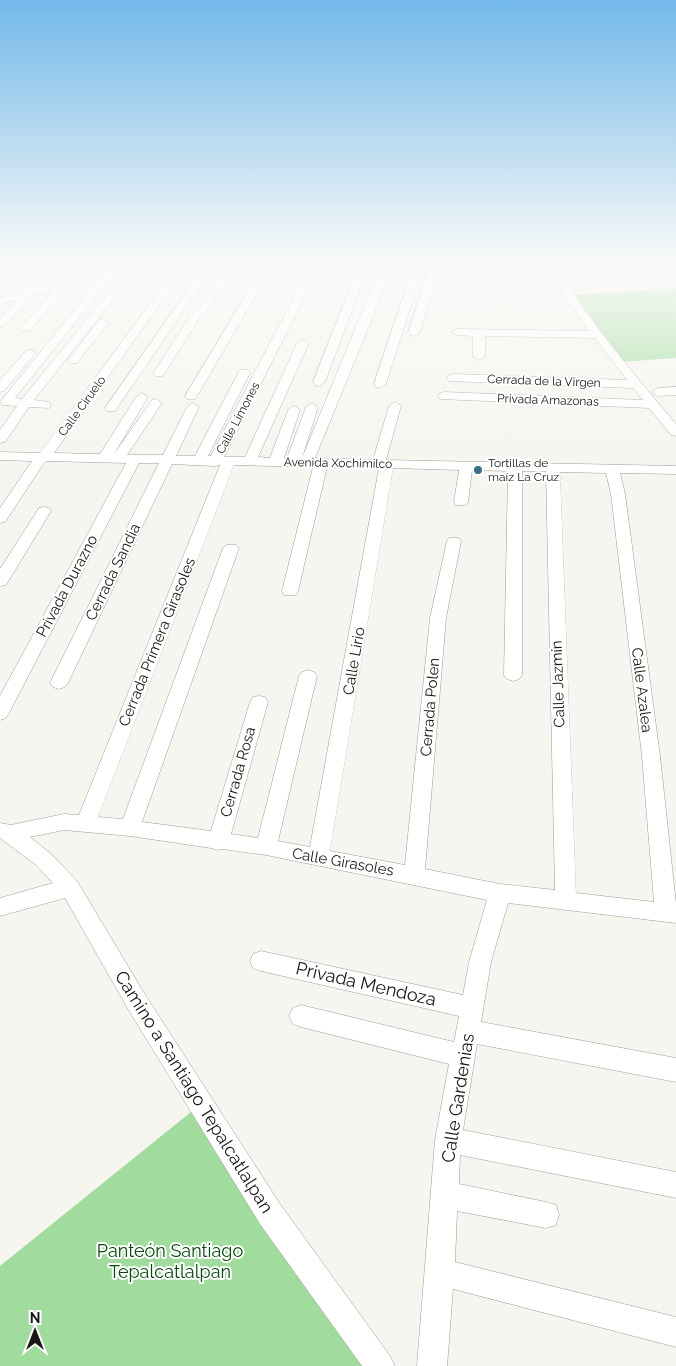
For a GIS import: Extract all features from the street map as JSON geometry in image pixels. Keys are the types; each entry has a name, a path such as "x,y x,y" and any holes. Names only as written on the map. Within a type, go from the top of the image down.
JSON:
{"street":[{"path":"0,388 48,332"},
{"path":"3,401 61,332"},
{"path":"0,439 24,403 81,332"},
{"path":"73,361 95,332"},
{"name":"Calle Ciruelo","path":"0,519 37,463 44,457 135,332"},
{"path":"111,408 164,332"},
{"path":"159,373 185,332"},
{"name":"Cerrada Sandia","path":"59,683 167,460 192,401 232,332"},
{"name":"Calle Limones","path":"222,462 284,332"},
{"path":"319,382 338,332"},
{"path":"290,591 314,463 361,332"},
{"path":"380,384 397,332"},
{"path":"457,332 597,335"},
{"path":"595,332 634,384 676,432"},
{"path":"479,333 479,356"},
{"path":"249,462 303,343"},
{"path":"199,461 244,373"},
{"name":"Cerrada de la Virgen","path":"453,378 634,384"},
{"path":"658,392 676,391"},
{"name":"Privada Amazonas","path":"444,396 651,404"},
{"path":"111,459 142,397"},
{"path":"3,401 44,405"},
{"path":"111,459 156,403"},
{"name":"Calle Lirio","path":"318,858 354,660 382,464 395,406"},
{"path":"292,462 312,407"},
{"path":"275,463 294,410"},
{"name":"Avenida Xochimilco","path":"0,456 552,469 676,470"},
{"name":"Privada Durazno","path":"0,713 134,460"},
{"name":"Cerrada Primera Girasoles","path":"86,823 222,462"},
{"path":"461,502 466,466"},
{"path":"514,675 515,467"},
{"name":"Calle Jazmín","path":"552,469 566,900"},
{"name":"Calle Azalea","path":"612,469 619,503 671,913"},
{"path":"0,581 44,511"},
{"name":"Cerrada Polen","path":"414,875 438,618 454,541"},
{"path":"130,828 231,548"},
{"path":"266,848 308,676"},
{"name":"Cerrada Rosa","path":"218,842 259,702"},
{"name":"Calle Girasoles","path":"5,831 64,822 130,828 266,848 500,893 671,913"},
{"name":"Camino a Santiago Tepalcatlalpan","path":"5,831 43,858 70,887 136,1001 270,1214 380,1366"},
{"path":"0,907 70,887"},
{"name":"Calle Gardenias","path":"432,1366 446,1195 448,1140 480,962 500,893"},
{"name":"Privada Mendoza","path":"261,961 470,1019 676,1070"},
{"path":"301,1016 463,1056"},
{"path":"448,1140 676,1184"},
{"path":"446,1195 546,1216"},
{"path":"440,1272 676,1332"}],"green space":[{"path":"597,332 676,332 676,358 619,362"},
{"name":"Panteón Santiago Tepalcatlalpan","path":"191,1112 370,1366 0,1366 0,1266"}],"place":[{"name":"Tortillas de maíz La Cruz","path":"478,470"}]}
